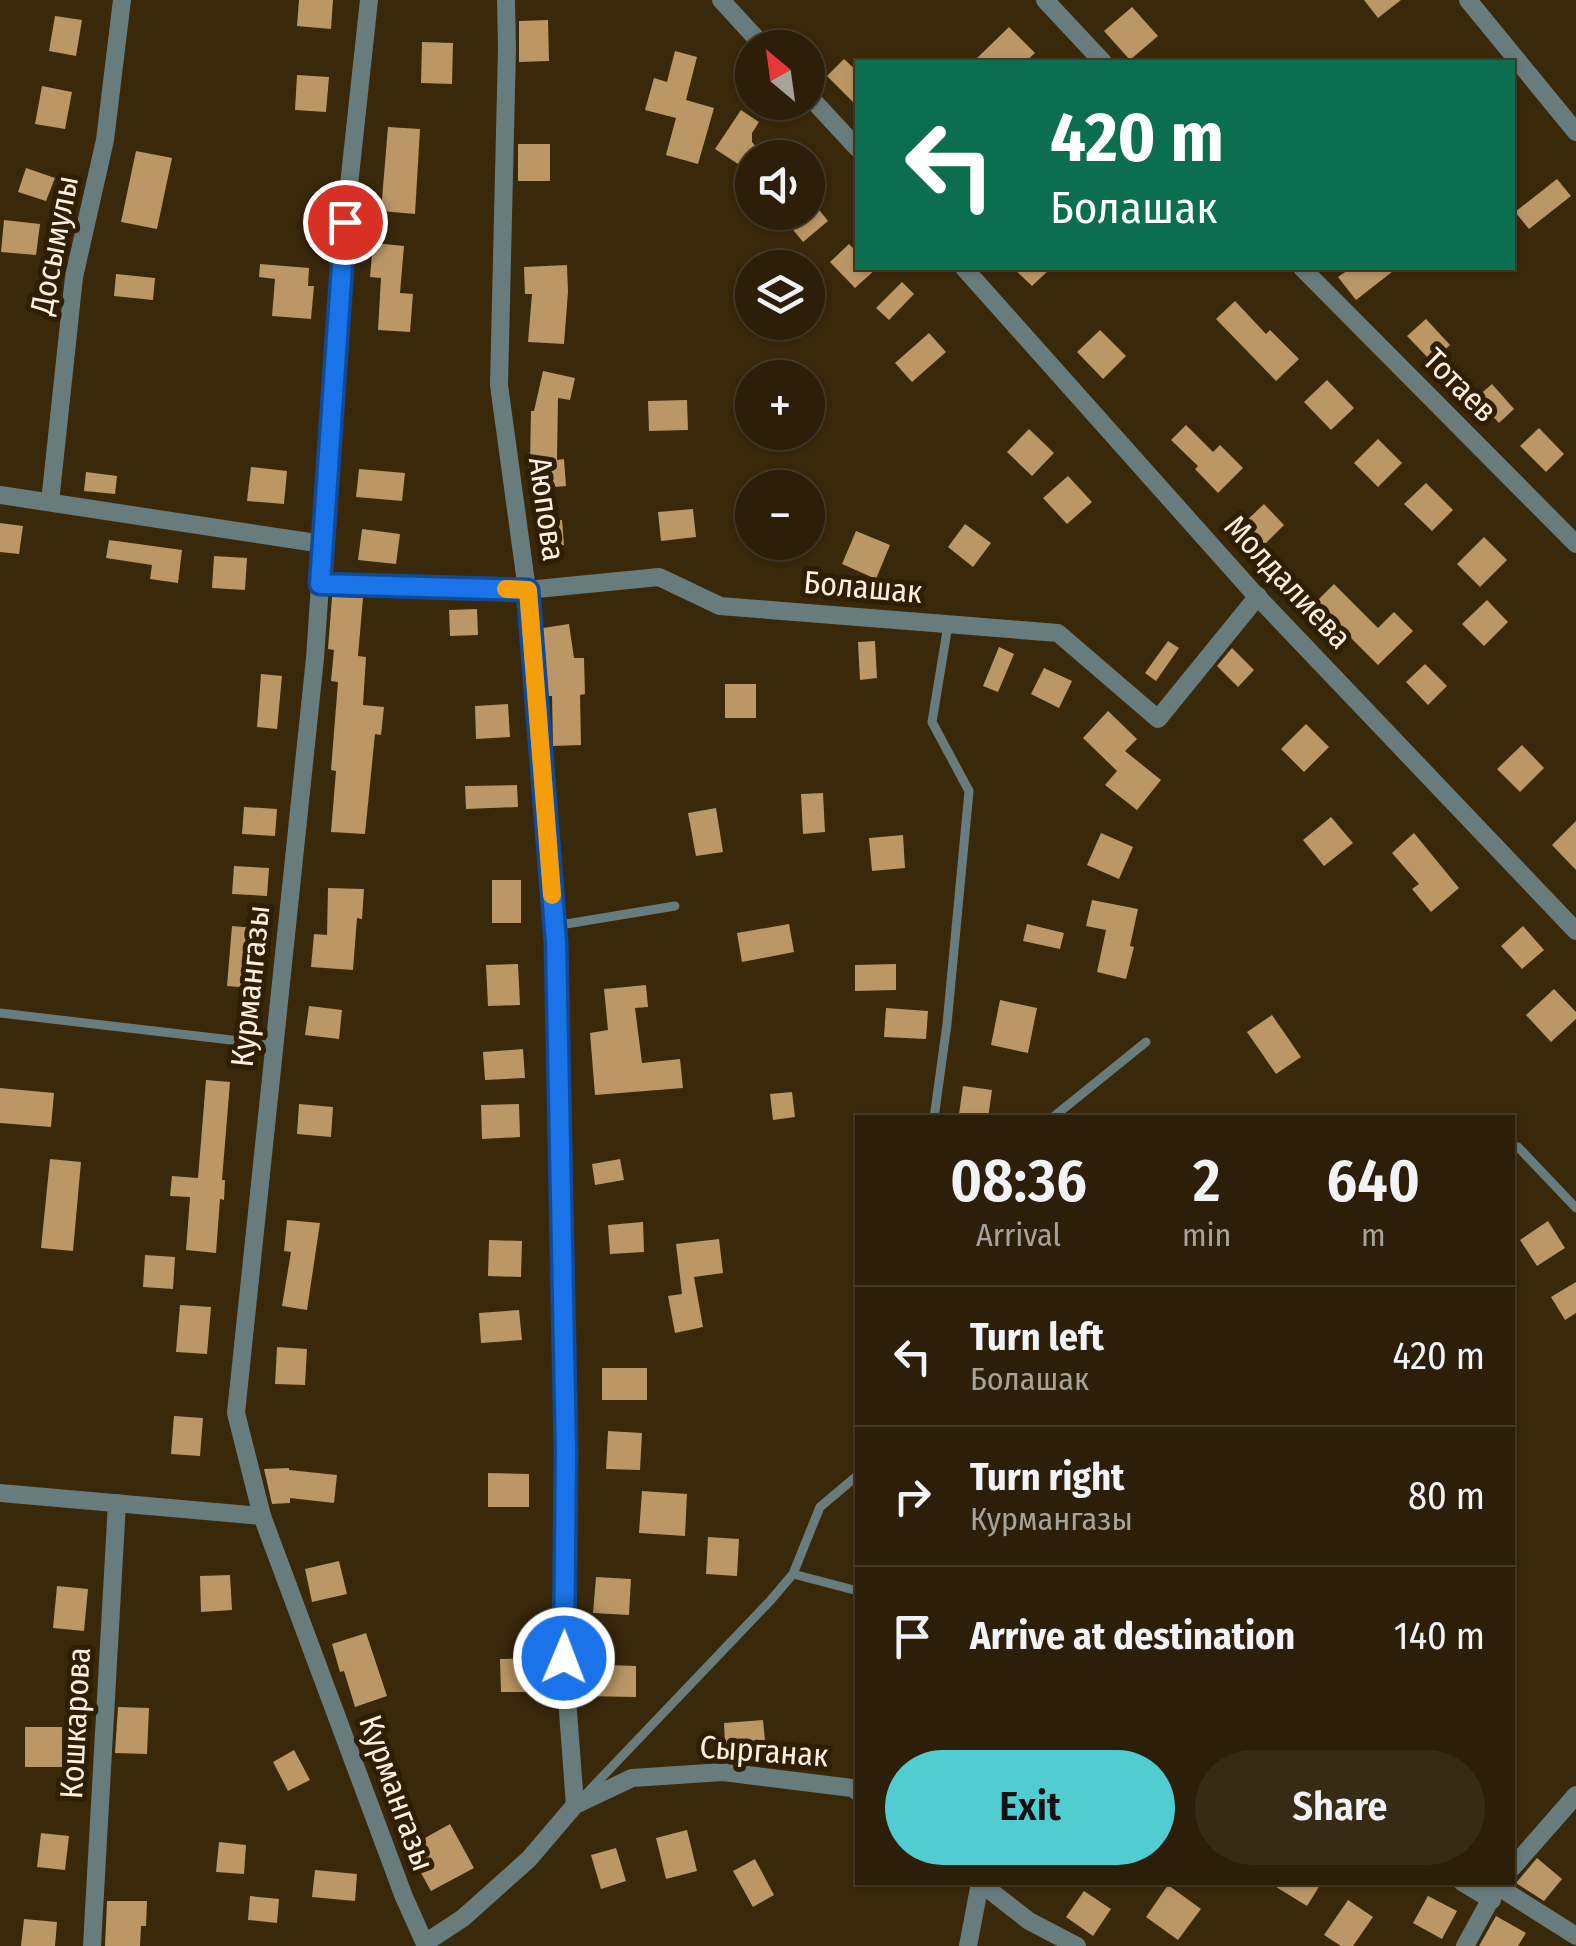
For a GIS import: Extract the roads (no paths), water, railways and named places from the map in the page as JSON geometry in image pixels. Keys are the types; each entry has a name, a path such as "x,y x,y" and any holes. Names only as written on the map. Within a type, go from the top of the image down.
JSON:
{"street":[{"name":"Досымулы","path":"50,502 74,276 105,140 122,0"},
{"name":"Курмангазы","path":"370,0 345,222 316,658 236,1412 262,1516 425,1944"},
{"name":"Аюпова","path":"506,0 499,385 528,590 554,926 566,1431 564,1658 575,1805"},
{"path":"722,0 749,30"},
{"path":"1044,0 1101,60"},
{"path":"1468,0 1576,132"},
{"path":"825,113 855,147"},
{"name":"Молдалиева","path":"966,270 1258,596 1576,931"},
{"name":"Тотаев","path":"1304,270 1576,544"},
{"path":"0,495 323,544"},
{"name":"Болашак","path":"320,584 528,590 659,577 720,606 1058,634 1158,719 1258,596"},
{"path":"0,1493 262,1516"},
{"name":"Кошкарова","path":"92,1946 117,1503"},
{"name":"Сырганак","path":"425,1944 463,1918 529,1858 575,1805 632,1778 723,1772 855,1790"},
{"path":"1515,1865 1576,1795"},
{"path":"968,1946 979,1885"},
{"path":"982,1885 1030,1921 1077,1946"},
{"path":"1464,1946 1496,1890 1576,1936"}],"lane":[{"path":"934,1115 947,1024 968,791 932,722 948,624"},
{"path":"554,926 676,906"},
{"path":"0,1013 274,1044"},
{"path":"1056,1115 1146,1042"},
{"path":"1518,1147 1576,1208"},
{"path":"575,1805 770,1601 793,1574 820,1507 855,1478"},
{"path":"793,1574 855,1589"}]}
